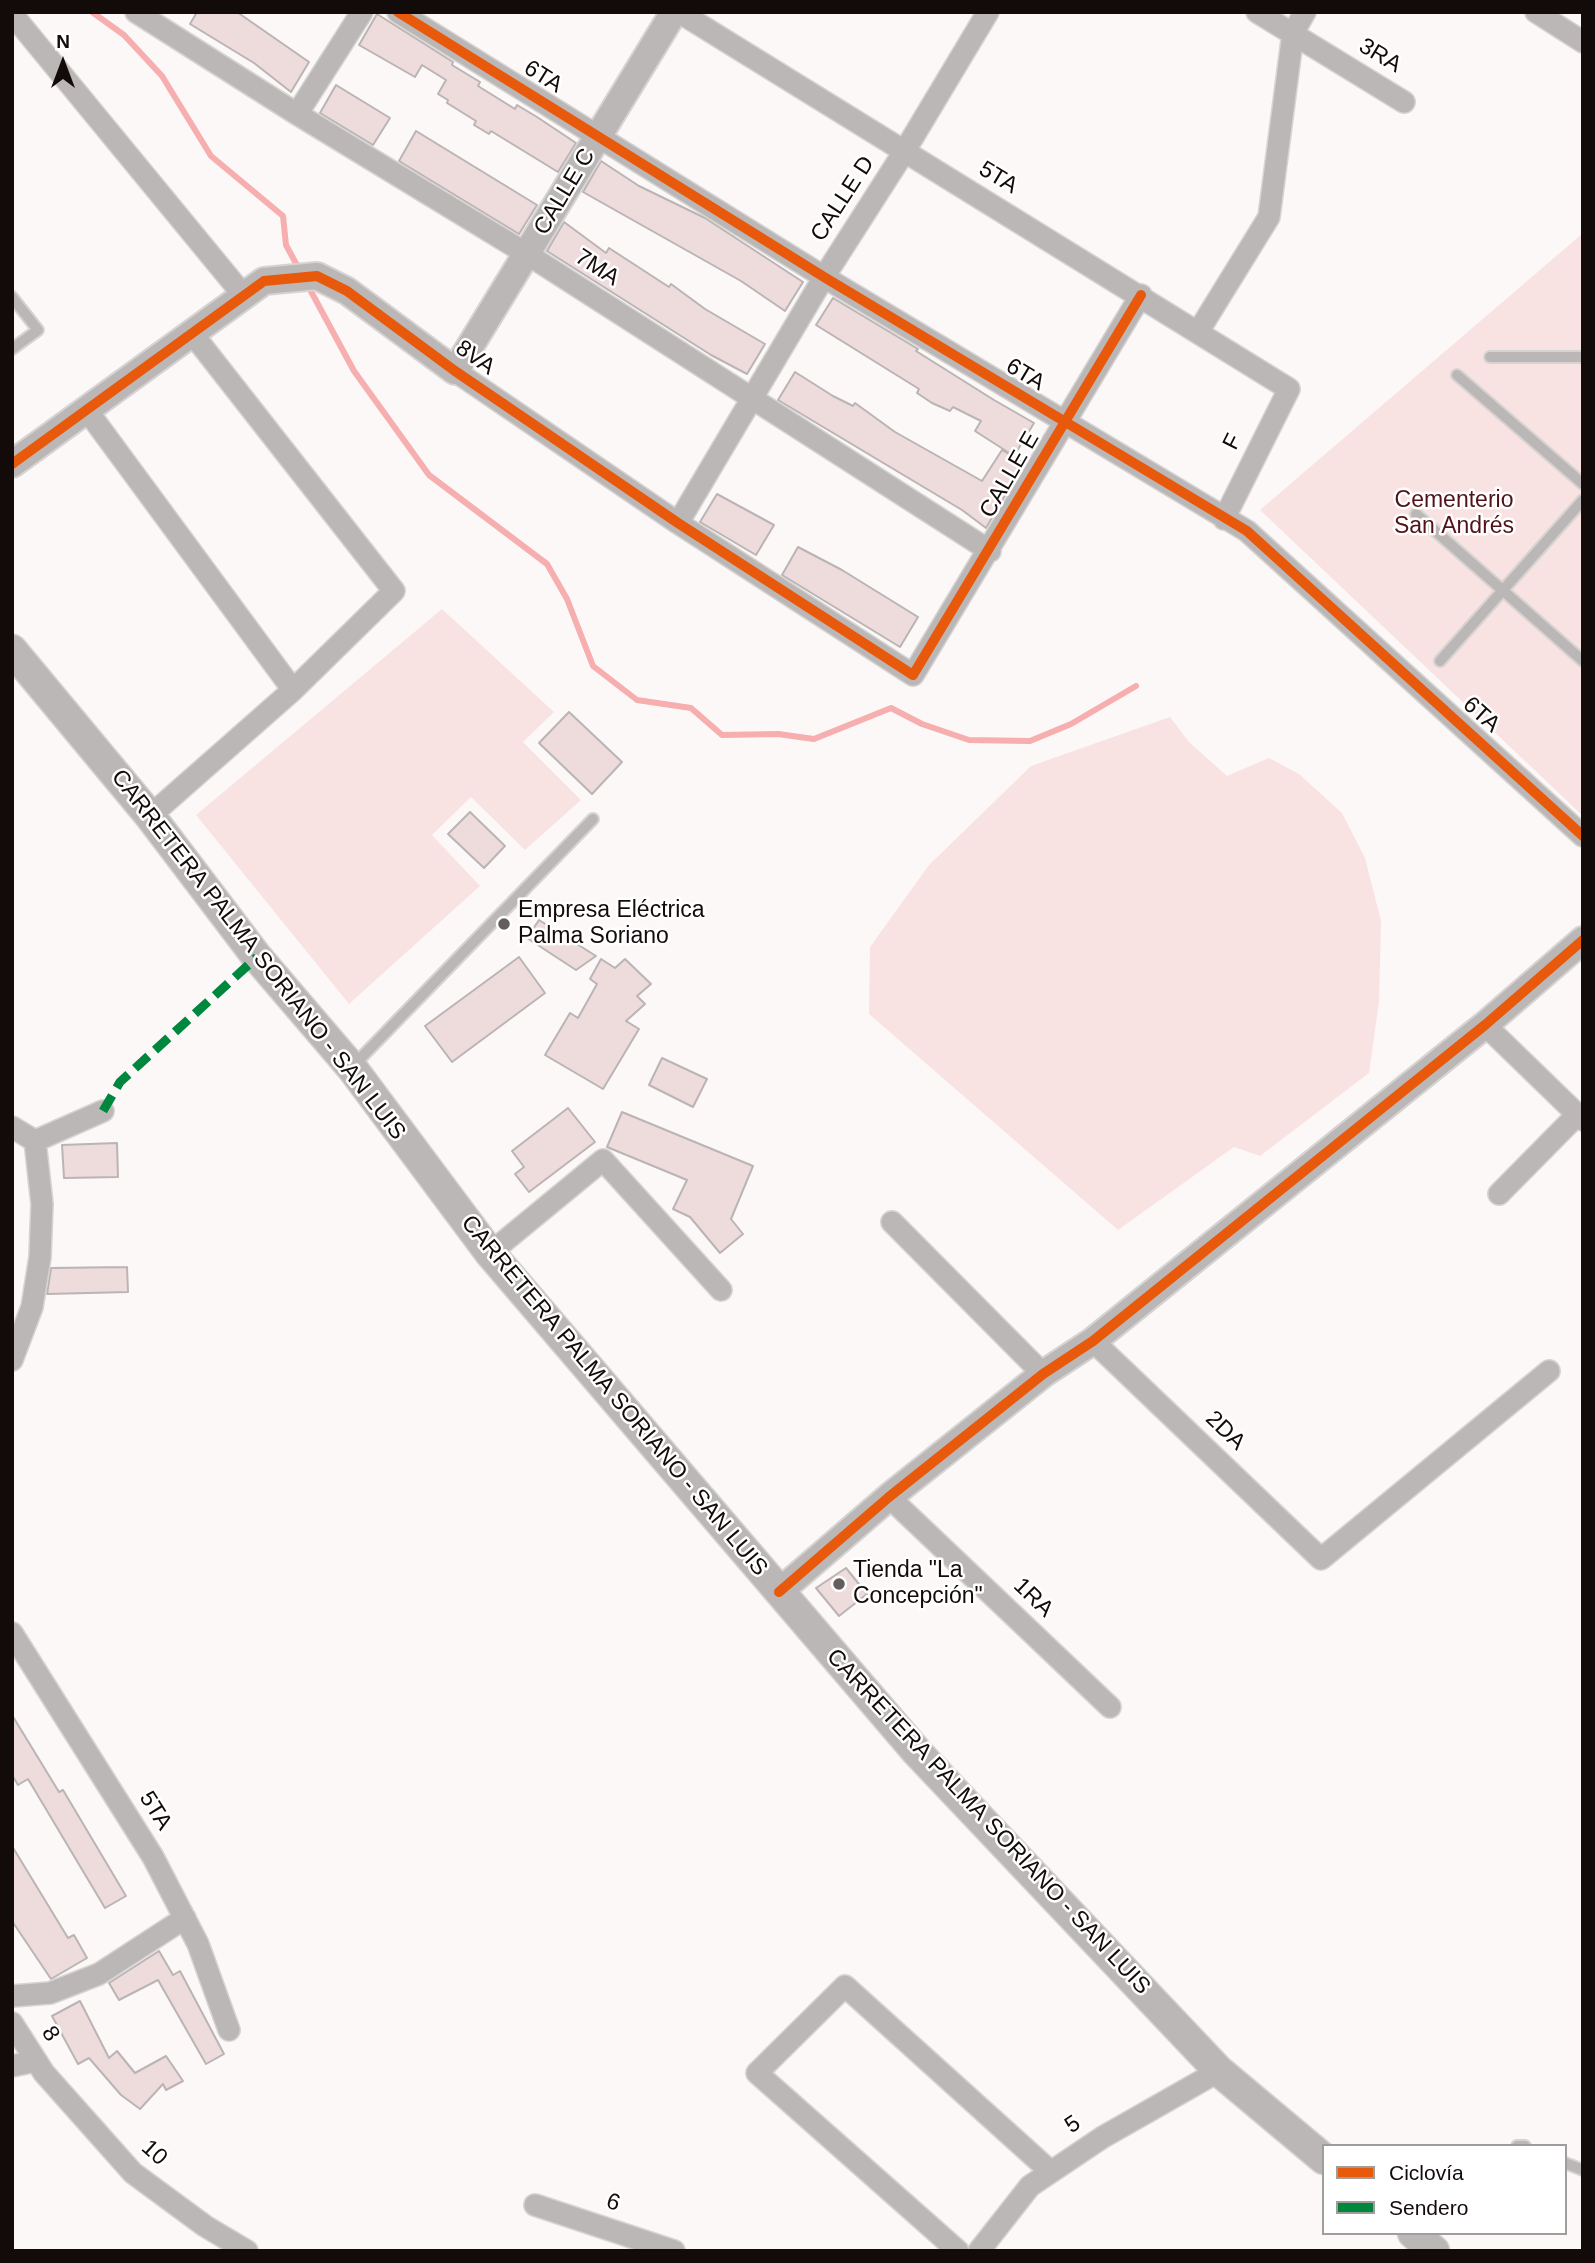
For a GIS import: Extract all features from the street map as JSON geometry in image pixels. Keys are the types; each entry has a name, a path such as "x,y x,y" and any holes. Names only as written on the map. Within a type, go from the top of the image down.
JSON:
{"main road":[{"name":"CARRETERA PALMA SORIANO - SAN LUIS","path":"12,650 150,816 257,957 352,1068 490,1253 917,1752 1219,2071 1322,2157"}],"street":[{"name":"7MA","path":"136,12 527,254 990,551"},
{"path":"297,114 362,12"},
{"name":"6TA","path":"398,12 824,277 1247,531 1583,836"},
{"name":"CALLE C","path":"455,371 674,12"},
{"name":"5TA","path":"679,12 1141,295 1289,389"},
{"name":"3RA","path":"1257,12 1404,102"},
{"path":"1198,332 1269,217 1293,33 1305,12"},
{"path":"1536,12 1583,42"},
{"path":"12,14 244,296"},
{"name":"CALLE D","path":"678,523 824,277 904,152 979,15"},
{"name":"8VA","path":"12,464 264,281 317,276 347,291 455,371 678,523 913,675"},
{"name":"CALLE E","path":"913,675 990,551 1141,295"},
{"path":"150,816 293,690 394,591 191,332"},
{"name":"F","path":"1224,519 1289,389"},
{"path":"86,410 293,690"},
{"path":"779,1592 890,1497 1043,1374 1093,1340 1485,1025 1583,940"},
{"path":"1485,1025 1580,1118 1499,1194"},
{"path":"35,1142 103,1111"},
{"path":"12,1127 35,1142"},
{"path":"12,1360 32,1307 40,1257 41,1204 35,1142"},
{"path":"490,1253 603,1160 721,1290"},
{"path":"892,1222 1043,1374"},
{"name":"2DA","path":"1093,1340 1321,1559 1549,1371"},
{"name":"1RA","path":"890,1497 1110,1707"},
{"name":"5TA","path":"12,1633 153,1857 198,1944 229,2030"},
{"path":"12,1996 50,1993 99,1975 185,1917"},
{"path":"958,2251 757,2073 845,1986 1051,2172"},
{"name":"8","path":"12,2023 40,2067"},
{"path":"12,2066 40,2067"},
{"name":"10","path":"40,2067 133,2174 205,2226 247,2251"},
{"name":"5","path":"979,2251 1030,2186 1103,2137 1219,2071"},
{"name":"6","path":"535,2205 674,2251"}],"lane":[{"path":"12,297 38,330 12,349"},
{"path":"1490,357 1583,357"},
{"path":"1457,375 1583,484"},
{"path":"1440,661 1583,500"},
{"path":"1416,514 1583,661"},
{"path":"352,1068 593,819"}],"green space":[{"name":"Cementerio San Andrés","path":"1583,233 1583,816 1260,510"},
{"path":"442,609 554,712 523,742 581,800 525,850 471,797 432,835 480,886 349,1004 196,815"},
{"path":"1170,717 1189,742 1227,776 1269,758 1299,774 1342,813 1365,858 1381,921 1379,1002 1369,1073 1260,1156 1234,1147 1118,1230 869,1014 870,947 929,865 1031,766"}],"building":[{"path":"197,12 237,12 309,62 291,92 254,63 190,24"},
{"path":"377,14 453,62 452,65 480,82 478,86 515,109 517,105 576,143 558,172 491,131 489,134 474,125 476,121 447,103 448,100 438,94 446,80 422,65 415,77 359,45"},
{"path":"336,85 390,118 373,145 320,113"},
{"path":"416,131 537,205 519,234 399,161"},
{"path":"601,161 639,186 705,218 803,282 785,311 741,281 583,192"},
{"path":"564,222 606,253 609,248 765,344 747,374 711,355 547,251"},
{"path":"833,298 1034,423 1014,456 975,431 981,421 953,407 950,411 932,403 917,393 919,389 816,325"},
{"path":"795,372 833,396 853,406 855,403 895,432 982,481 1002,450 1024,463 986,528 962,510 778,400"},
{"path":"717,494 774,525 756,555 700,522"},
{"path":"798,547 842,570 918,617 900,647 782,575"},
{"path":"569,712 622,762 592,794 539,743"},
{"path":"470,812 505,846 484,868 448,834"},
{"path":"539,920 596,956 576,970 527,938"},
{"path":"519,957 545,993 452,1062 425,1026"},
{"path":"601,959 615,968 625,959 651,984 637,996 645,1004 626,1021 639,1029 603,1089 545,1055 570,1013 578,1018 597,984 590,979"},
{"path":"662,1058 707,1079 693,1107 649,1085"},
{"path":"568,1108 595,1142 529,1192 515,1174 524,1167 512,1151"},
{"path":"622,1112 753,1166 731,1219 743,1234 720,1253 690,1217 673,1209 687,1180 607,1147"},
{"path":"117,1143 118,1177 64,1178 62,1145"},
{"path":"127,1267 128,1292 47,1294 51,1268"},
{"path":"846,1568 867,1594 839,1616 816,1588"},
{"path":"12,1715 59,1792 63,1790 126,1896 105,1908 28,1779 18,1785 12,1775"},
{"path":"12,1846 68,1938 74,1935 87,1958 51,1979 12,1921"},
{"path":"159,1951 173,1975 180,1971 224,2054 206,2064 158,1980 119,2000 109,1983"},
{"path":"80,2001 109,2058 117,2051 135,2073 166,2056 183,2081 166,2090 163,2084 140,2109 121,2095 89,2058 78,2064 52,2016"}],"waterway":[{"path":"92,12 124,35 162,76 211,156 283,216 286,245 299,269"},
{"path":"307,284 354,371 429,475 547,564 567,599 593,666 637,700 691,708 722,735 778,734 814,739 891,708 922,724 969,740 1030,741 1071,724 1136,686"}],"marked path":[{"path":"103,1111 120,1082 257,957"}],"cycle path":[{"path":"398,12 824,277 1247,531 1583,836"},
{"path":"12,464 264,281 317,276 347,291 455,371 678,523 913,675 1141,295"},
{"path":"779,1592 889,1497 1043,1374 1093,1341 1485,1025 1583,940"}],"place":[{"name":"Empresa Eléctrica Palma Soriano","path":"504,924"},
{"name":"Tienda \"La Concepción\"","path":"839,1584"}]}
